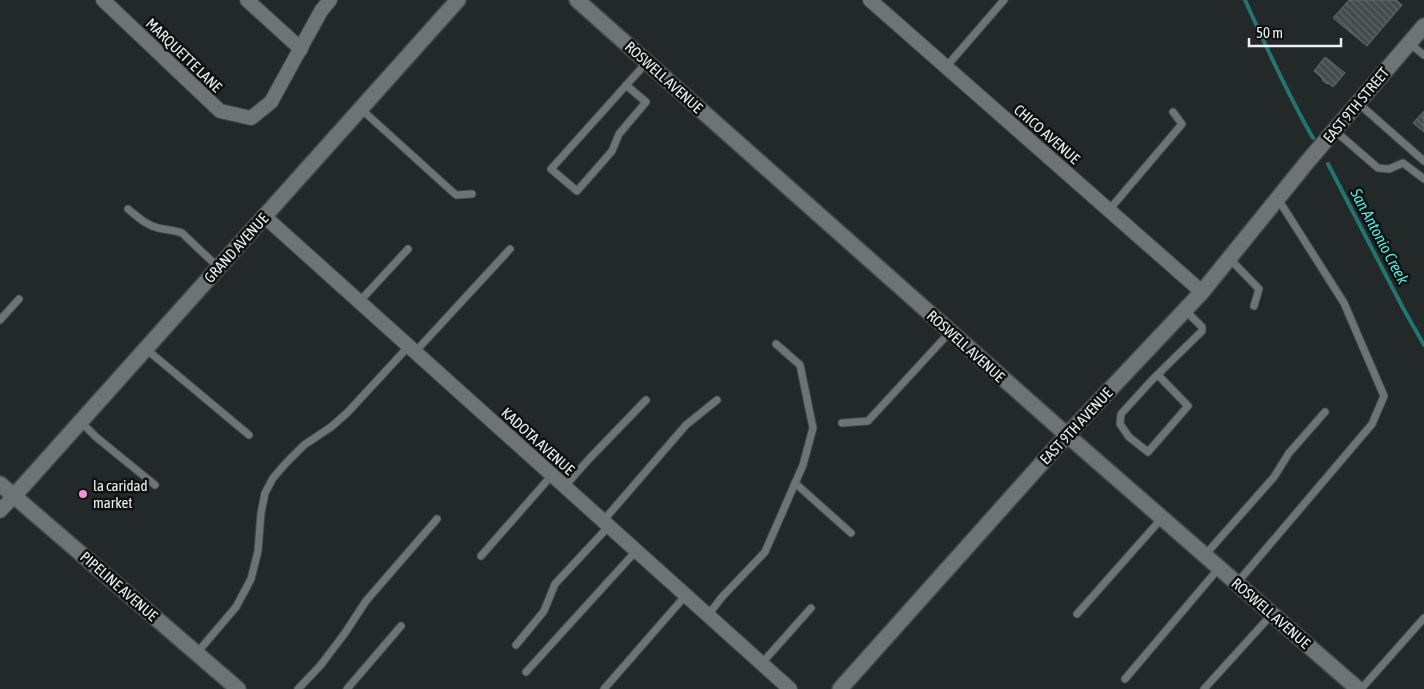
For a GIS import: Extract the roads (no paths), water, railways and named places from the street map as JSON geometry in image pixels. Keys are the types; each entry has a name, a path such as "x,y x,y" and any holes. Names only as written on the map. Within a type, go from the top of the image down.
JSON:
{"street":[{"name":"MARQUETTE LANE","path":"103,0 220,111 251,118 271,102 301,49"},
{"path":"247,0 301,49 321,11 330,0"},
{"name":"GRAND AVENUE","path":"14,496 458,0"},
{"name":"ROSWELL AVENUE","path":"577,0 1067,435 1360,689"},
{"name":"CHICO AVENUE","path":"870,0 1202,292"},
{"name":"EAST 9TH STREET","path":"1308,161 1424,26"},
{"name":"EAST 9TH AVENUE","path":"840,689 1067,435 1202,292 1308,161"},
{"name":"KADOTA AVENUE","path":"264,216 790,689"},
{"name":"PIPELINE AVENUE","path":"0,484 238,689"},
{"path":"0,511 14,496"}],"lane":[{"path":"946,67 1004,0"},
{"path":"1409,43 1424,55"},
{"path":"626,85 646,102 619,134 612,151 577,191 551,169 626,85 647,62"},
{"path":"1358,103 1424,161"},
{"path":"361,108 456,194 472,194"},
{"path":"1109,210 1182,124 1173,112"},
{"path":"1334,130 1378,168 1389,169 1403,163 1424,180"},
{"path":"1237,584 1372,424 1384,396 1344,303 1278,199"},
{"path":"128,209 146,224 161,229 178,231 218,267"},
{"path":"359,302 408,249"},
{"path":"196,654 236,607 251,579 258,551 265,493 273,478 304,445 325,432 347,413 510,249"},
{"path":"1230,258 1260,290 1254,306"},
{"path":"0,320 19,299"},
{"path":"1158,375 1188,406 1148,452 1129,437 1120,424 1121,414 1158,375 1202,331 1202,327 1185,310"},
{"path":"842,424 868,422 950,332"},
{"path":"708,615 722,597 765,552 803,465 812,428 800,365 776,344"},
{"path":"145,349 249,435"},
{"path":"564,486 646,400"},
{"path":"516,645 544,610 555,584 686,425 717,400"},
{"path":"1205,555 1274,477 1289,453 1325,412"},
{"path":"80,422 155,485"},
{"path":"481,556 552,475"},
{"path":"795,483 851,533"},
{"path":"1077,614 1162,518"},
{"path":"298,689 320,666 366,601 437,519"},
{"path":"526,672 636,551"},
{"path":"1125,679 1220,568"},
{"path":"604,689 686,595"},
{"path":"762,664 811,608"},
{"path":"1204,689 1272,614"},
{"path":"1360,689 1424,618"},
{"path":"347,689 401,626"}],"waterway":[{"name":"San Antonio Creek","path":"1245,0 1286,87 1313,138"},
{"name":"San Antonio Creek","path":"1328,164 1424,345"}],"place":[{"name":"la caridad market","path":"83,494"}]}
